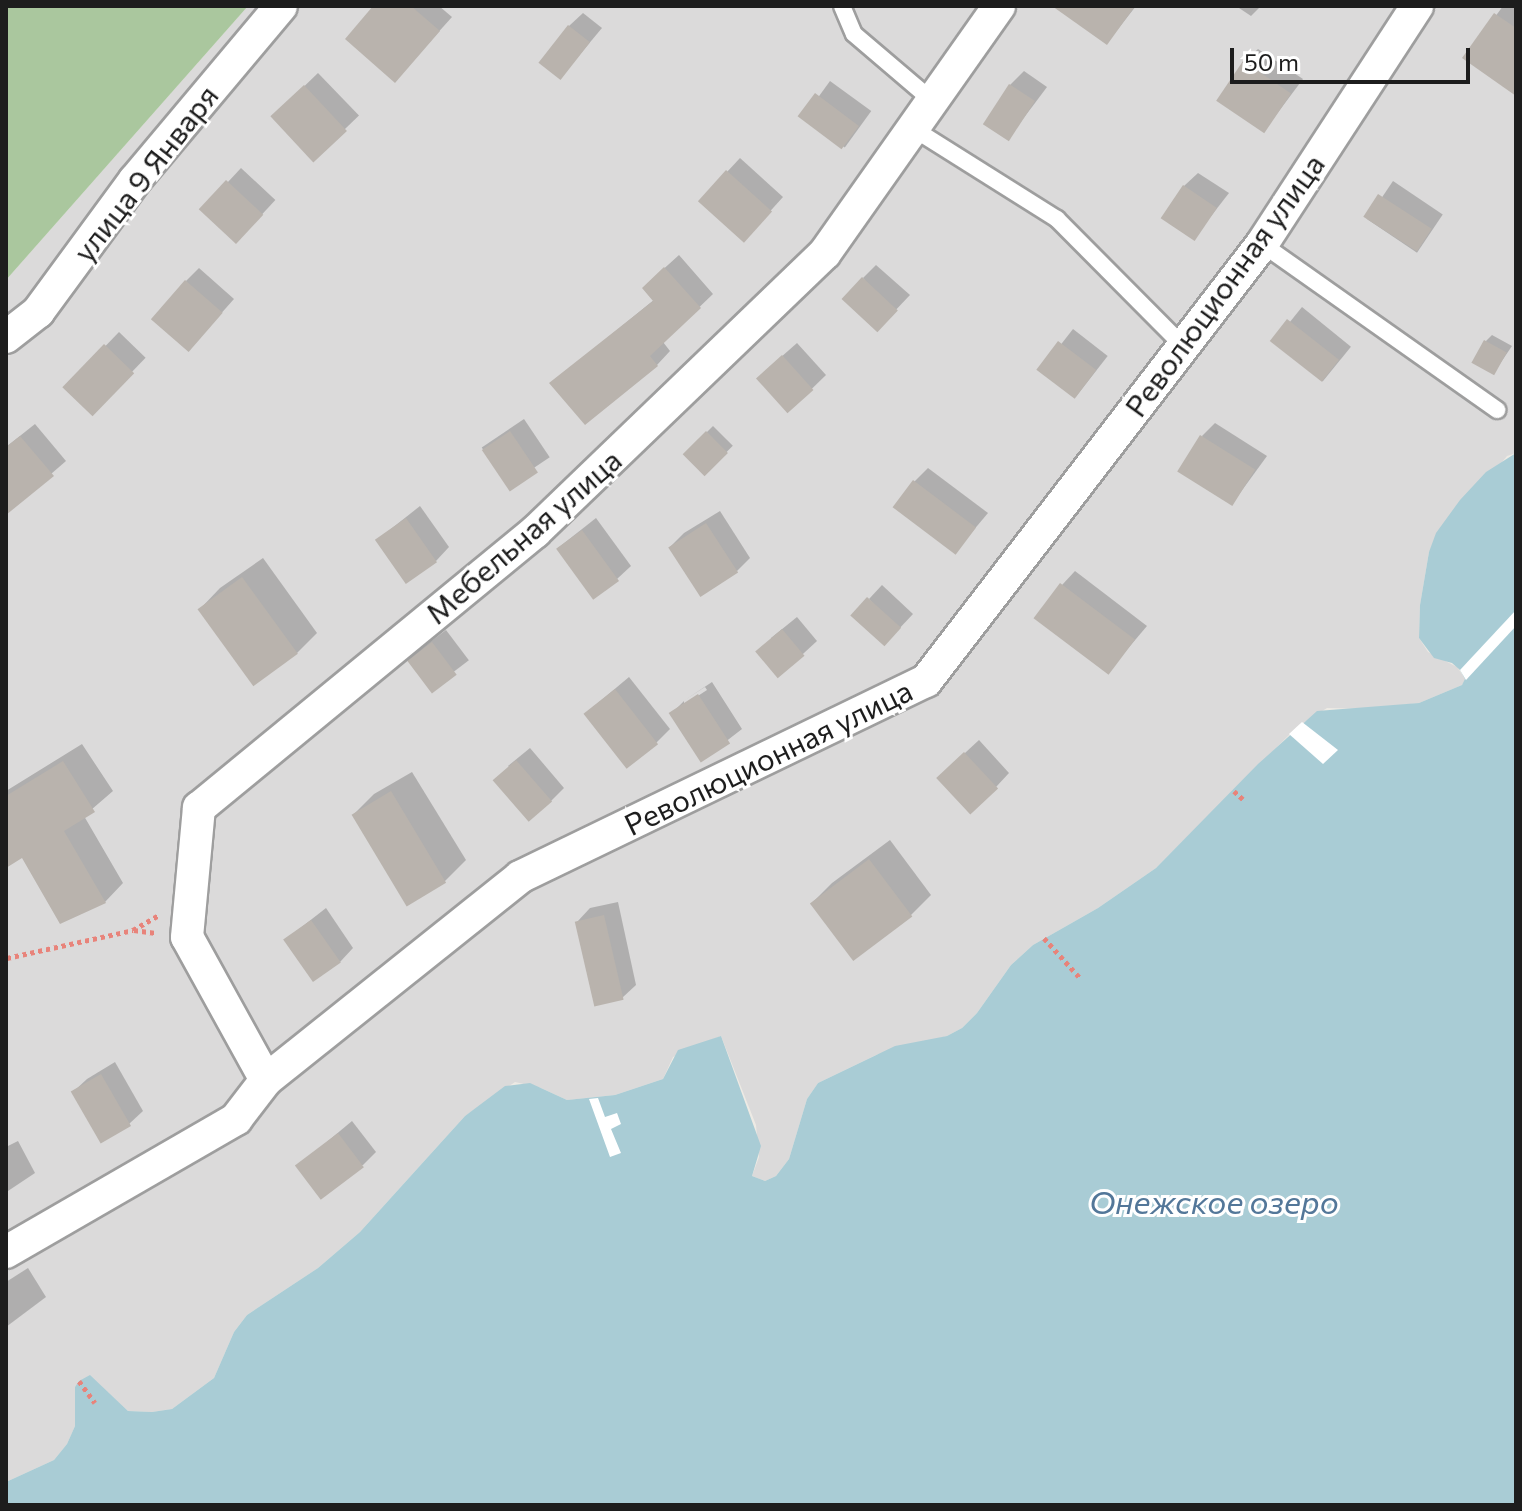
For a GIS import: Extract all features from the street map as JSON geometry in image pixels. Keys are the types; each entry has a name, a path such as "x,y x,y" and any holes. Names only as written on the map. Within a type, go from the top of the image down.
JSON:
{"street":[{"name":"улица 9 Января","path":"6,337 38,312 135,180 281,6"},
{"name":"Мебельная улица","path":"266,1080 187,937 199,808 535,532 825,253 999,6"},
{"name":"Революционная улица","path":"6,1252 236,1119 266,1080 520,877 926,681 1262,244 1417,6"}],"lane":[{"path":"842,6 854,34 934,102"},
{"path":"914,129 1057,219 1183,346"},
{"path":"1262,244 1497,410"}],"path":[{"path":"1234,791 1243,799"},
{"path":"7,958 133,930 191,898"},
{"path":"1044,938 1081,979"},
{"path":"79,1381 95,1403"}],"shaded area":[{"path":"248,6 1516,6 1516,453 1507,456 1429,552 1420,605 1419,638 1428,652 1457,667 1466,680 1462,685 1419,703 1369,709 1327,708 1298,726 1156,868 1098,908 1033,945 1011,965 977,1013 962,1028 947,1036 876,1055 818,1083 807,1099 789,1159 776,1176 765,1181 752,1176 759,1157 756,1125 721,1036 673,1057 663,1079 615,1095 567,1100 541,1088 515,1082 465,1116 360,1232 318,1268 247,1315 234,1332 214,1378 172,1409 152,1412 128,1411 90,1376 75,1387 75,1426 67,1444 54,1460 6,1482 6,280"}],"green space":[{"path":"6,6 248,6 6,280"}],"water":[{"name":"Онежское озеро","path":"1516,453 1516,1505 6,1505 6,1482 54,1460 67,1444 75,1426 75,1387 79,1381 90,1375 128,1411 172,1409 214,1378 234,1332 247,1315 318,1268 360,1232 465,1116 505,1086 530,1083 567,1100 615,1095 663,1079 678,1050 721,1036 761,1146 752,1176 765,1181 776,1176 789,1159 807,1099 818,1083 895,1046 947,1036 962,1028 977,1013 1011,965 1033,945 1098,908 1156,868 1258,764 1317,711 1419,703 1462,685 1465,679 1460,670 1452,663 1434,658 1419,638 1420,605 1429,552 1436,533 1460,500 1486,472"}],"pier":[{"path":"1516,610 1516,626 1466,680 1460,670"},
{"path":"1302,722 1338,750 1323,764 1289,734"},
{"path":"598,1098 605,1117 617,1113 621,1124 611,1129 621,1153 610,1157 589,1099"}],"building":[{"path":"373,6 411,6 440,31 395,83 345,39"},
{"path":"1052,6 1135,6 1107,45"},
{"path":"1494,13 1516,28 1516,96 1462,58"},
{"path":"568,25 590,42 561,80 538,63"},
{"path":"1243,61 1291,93 1264,133 1216,101"},
{"path":"1009,84 1035,101 1009,141 983,124"},
{"path":"304,85 347,131 313,162 270,116"},
{"path":"815,93 859,126 841,149 798,116"},
{"path":"726,170 772,211 744,243 698,201"},
{"path":"226,180 263,215 236,244 199,209"},
{"path":"1183,185 1217,208 1195,241 1161,218"},
{"path":"1378,194 1432,229 1417,252 1363,217"},
{"path":"664,267 701,308 650,356 658,366 585,425 549,383 653,301 642,288"},
{"path":"862,277 898,310 877,332 842,299"},
{"path":"185,280 223,313 189,352 151,319"},
{"path":"1287,319 1339,360 1322,382 1270,341"},
{"path":"1484,340 1507,353 1494,375 1471,363"},
{"path":"1058,341 1096,370 1075,399 1036,370"},
{"path":"104,344 134,373 93,416 62,387"},
{"path":"782,355 813,390 787,413 756,378"},
{"path":"510,431 538,472 510,491 482,450"},
{"path":"706,431 728,453 705,476 683,454"},
{"path":"1200,435 1255,469 1232,506 1177,471"},
{"path":"20,436 54,476 6,515 6,447"},
{"path":"913,480 976,528 956,555 893,507"},
{"path":"406,518 437,562 406,584 375,540"},
{"path":"706,523 738,572 700,597 668,548"},
{"path":"582,530 619,581 593,600 556,549"},
{"path":"242,577 298,654 253,686 198,609"},
{"path":"1060,583 1135,640 1109,675 1034,618"},
{"path":"867,597 901,628 884,646 850,616"},
{"path":"782,629 804,656 778,678 755,651"},
{"path":"432,642 457,675 432,693 407,661"},
{"path":"615,689 658,744 627,769 583,714"},
{"path":"698,694 730,743 701,763 669,713"},
{"path":"964,752 998,789 970,814 936,778"},
{"path":"516,760 552,802 529,822 493,780"},
{"path":"63,761 95,812 64,831 106,903 60,924 22,858 6,868 6,796"},
{"path":"391,791 446,883 407,906 352,815"},
{"path":"869,859 912,917 853,961 810,904"},
{"path":"604,915 624,1000 594,1007 575,922"},
{"path":"311,920 341,963 313,982 283,940"},
{"path":"101,1074 131,1126 101,1143 71,1092"},
{"path":"338,1133 364,1167 321,1200 295,1165"}]}
